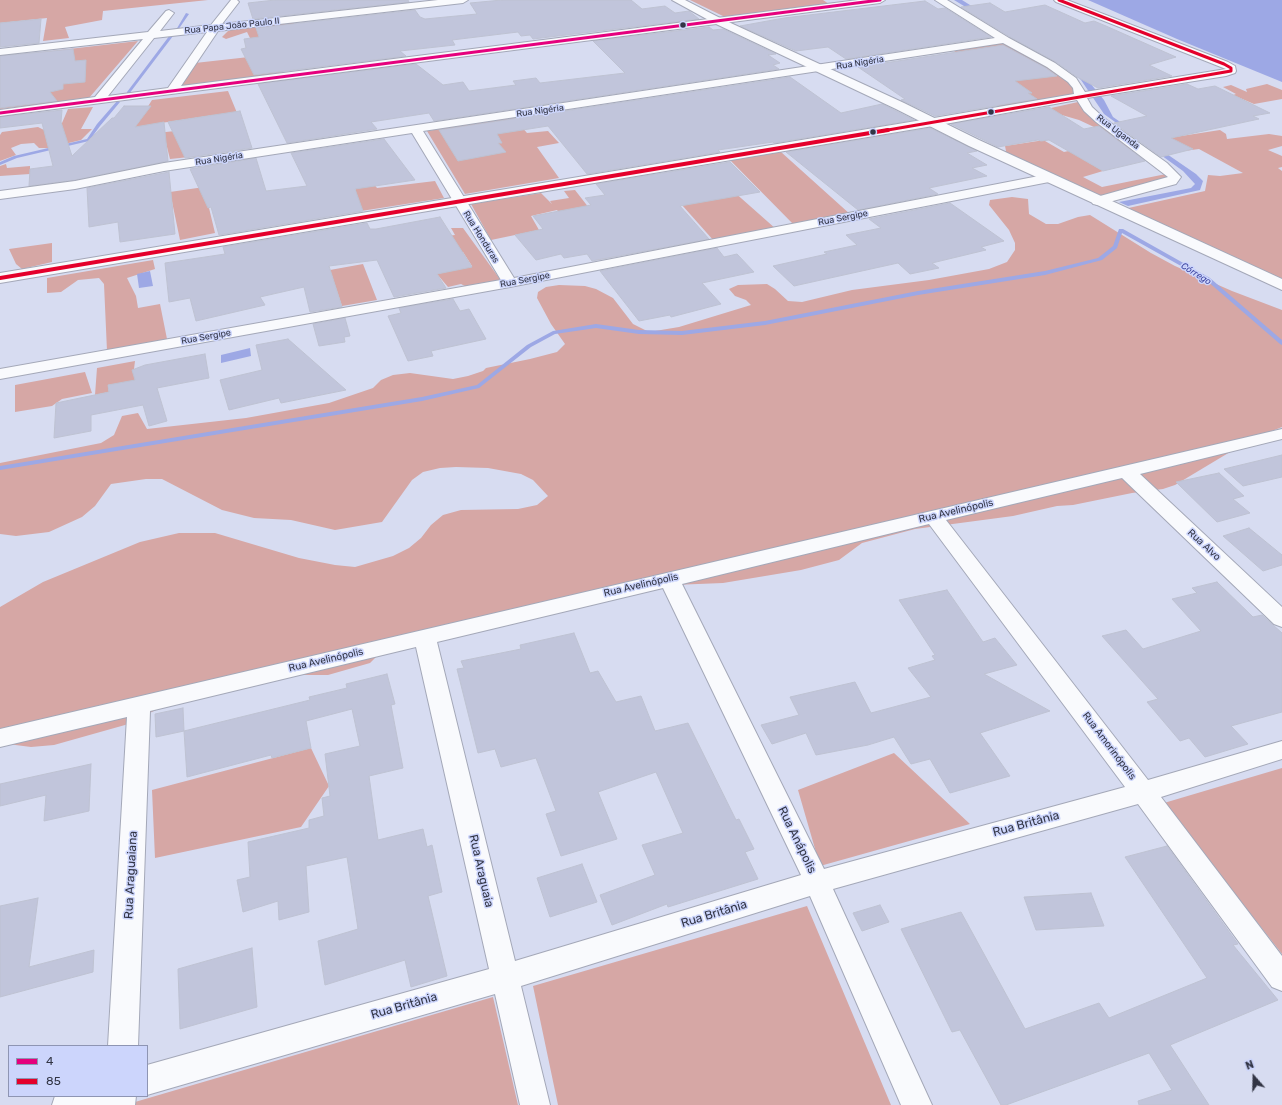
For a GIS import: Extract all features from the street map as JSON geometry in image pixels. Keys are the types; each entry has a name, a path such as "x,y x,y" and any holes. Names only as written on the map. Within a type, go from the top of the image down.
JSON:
{"street":[{"name":"Rua Papa João Paulo II","path":"0,52 463,0"},
{"path":"677,0 718,21 934,122 1049,178 1282,285"},
{"path":"0,113 880,0"},
{"name":"Rua Uganda","path":"940,0 1005,40 1051,65 1072,80 1085,95 1088,109 1100,120 1163,166 1175,177 1171,181 1098,201"},
{"path":"0,278 1231,71 1231,68 1224,64 1060,0"},
{"path":"172,91 234,2"},
{"path":"99,100 169,13"},
{"name":"Rua Nigéria","path":"0,195 75,185 164,167 821,69 1005,40"},
{"name":"Rua Honduras","path":"416,130 458,201 510,283"},
{"name":"Rua Sergipe","path":"0,374 510,283 1049,178"},
{"name":"Rua Avelinópolis","path":"0,738 1282,434"},
{"name":"Rua Alvo","path":"1126,471 1282,619"},
{"name":"Rua Amorinópolis","path":"933,516 1144,792 1282,978"},
{"name":"Rua Anápolis","path":"669,579 817,882 917,1105"},
{"name":"Rua Araguaia","path":"426,637 535,1105"},
{"name":"Rua Araguaiana","path":"123,1045 139,705"},
{"name":"Rua Britânia","path":"148,1080 506,977 817,882 1144,792 1282,750"},
{"path":"67,1105 91,1097"}],"shaded area":[{"path":"0,0 208,0 103,11 102,20 65,27 69,38 43,41 47,18 0,23"},
{"path":"690,0 823,0 829,4 727,18"},
{"path":"294,23 303,45 252,42 247,32 226,39 222,37 230,29"},
{"path":"138,41 89,98 0,109 0,57"},
{"path":"1004,42 1048,65 1073,86 1074,92 1072,95 1000,107 970,86 969,62 954,51"},
{"path":"258,56 282,65 283,72 180,88 195,63"},
{"path":"1267,84 1282,90 1282,99 1254,104 1233,95 1236,94 1223,87 1231,85 1247,92 1246,89"},
{"path":"228,91 242,125 224,128 214,115 161,123 128,138 152,100"},
{"path":"1078,102 1094,118 1162,169 1094,127 1079,120 1055,113 1051,108"},
{"path":"93,107 81,129 92,129 81,140 48,148 39,148 34,143 21,144 11,148 16,155 0,161 0,135 2,132 38,127 44,130 62,127 62,123 68,109"},
{"path":"514,118 527,133 548,131 559,143 537,147 559,178 465,194 427,131"},
{"path":"193,129 199,156 170,159 166,143 148,134"},
{"path":"1220,130 1226,134 1227,139 1269,134 1282,136 1282,146 1268,150 1282,156 1282,167 1278,168 1282,171 1282,281 1124,209 1205,191 1208,175 1220,176 1243,173 1199,149 1184,151 1162,139"},
{"path":"1045,141 1064,152 1073,150 1081,158 1103,171 1083,177 1102,187 1166,174 1168,177 1099,197 1001,152 1006,151 1005,146"},
{"path":"781,152 851,215 795,226 730,160"},
{"path":"6,164 7,168 30,166 30,174 0,176 0,166"},
{"path":"707,168 776,229 714,241 682,205"},
{"path":"368,177 377,188 435,181 444,198 342,214 357,200 354,179"},
{"path":"204,187 215,233 180,240 170,192"},
{"path":"575,190 621,249 614,250 618,256 597,260 557,210 531,216 539,230 491,240 471,204 541,193 552,204 550,201 569,198 564,191"},
{"path":"1012,197 1028,199 1029,214 1046,224 1058,224 1078,217 1090,215 1151,253 1175,266 1232,291 1282,310 1282,427 1239,444 1230,452 1175,485 1163,489 1132,493 1073,505 1057,506 1013,516 915,529 862,543 839,560 801,570 723,583 648,586 384,649 370,663 328,675 267,675 187,695 125,725 54,745 31,747 0,743 0,607 43,582 140,542 179,533 215,533 299,558 355,567 393,556 409,548 443,515 461,510 518,509 537,505 548,496 533,480 521,474 488,468 440,468 423,472 412,480 382,522 335,530 291,520 254,518 222,510 162,479 146,479 111,484 95,506 82,517 49,532 16,536 0,534 0,463 101,443 114,435 122,416 138,413 147,429 246,418 329,403 373,388 381,380 393,375 410,373 453,379 483,371 486,368 557,352 565,344 551,324 537,298 538,292 546,287 559,285 585,286 596,289 613,298 633,324 649,332 679,327 751,305 746,300 735,296 729,289 738,285 767,284 788,301 802,302 852,290 929,280 989,269 1007,262 1015,250 1015,243 1009,230 989,205 990,200"},
{"path":"451,228 463,228 502,282 467,287 461,284 448,287 437,274 472,266 463,252 453,252 447,236 455,235"},
{"path":"52,243 52,262 22,269 16,264 9,249"},
{"path":"153,260 155,269 127,278 136,296 138,308 160,304 167,339 107,351 104,284 99,278 78,280 61,292 47,293 47,278"},
{"path":"363,264 377,300 342,306 330,270"},
{"path":"135,361 134,369 145,369 143,382 108,385 109,392 95,395 97,368"},
{"path":"85,372 92,393 62,399 52,406 15,412 15,385"},
{"path":"311,748 329,786 301,827 155,858 152,790"},
{"path":"894,753 970,824 820,866 798,790"},
{"path":"1282,768 1282,954 1164,803"},
{"path":"807,906 891,1105 558,1105 533,986"},
{"path":"493,997 518,1105 135,1105 135,1102"}],"water":[{"path":"954,0 962,0 1086,78 1104,100 1113,117 1196,174 1203,181 1200,190 1128,206 1119,202 1191,188 1195,184 1183,171 1104,114 1081,80 1069,69"},
{"path":"1088,0 1282,0 1282,82 1177,39"},
{"path":"150,271 153,286 139,288 137,274"},
{"path":"250,348 251,356 221,363 221,355"}],"building":[{"path":"275,0 408,0 409,2 253,19 248,3"},
{"path":"502,0 631,0 642,9 665,6 675,13 689,11 699,19 533,39 530,35 521,36 518,32 452,40 455,45 400,51 406,56 254,75 241,49 246,48 244,39 259,37 256,28 415,10 420,17 425,19 477,14 470,3"},
{"path":"925,1 938,9 945,8 991,37 846,59 828,47 796,51 740,26 784,18"},
{"path":"990,3 1005,12 1045,5 1085,23 1094,21 1176,57 1149,65 1172,76 1098,88 1077,77 1056,62 1010,37 961,7"},
{"path":"41,19 39,43 0,47 0,23"},
{"path":"709,27 713,30 723,29 776,54 768,55 780,63 773,65 779,69 434,121 429,113 371,122 377,129 287,143 258,84 416,64 443,85 463,82 469,91 516,85 513,81 536,78 540,83 625,73 593,41"},
{"path":"1003,45 1046,68 1057,76 1015,81 1032,93 1028,93 1037,99 935,116 901,100 905,99 858,67"},
{"path":"73,49 75,61 86,60 85,82 63,84 63,89 50,92 57,101 0,108 0,56"},
{"path":"790,77 841,113 882,104 914,120 774,143 718,150 720,152 587,174 548,126 497,134 502,143 498,143 506,152 458,161 439,130"},
{"path":"1187,84 1198,89 1215,86 1270,113 1253,116 1259,119 1171,138 1193,149 1161,157 1114,123 1147,116 1111,96"},
{"path":"124,106 151,106 135,127 164,122 168,161 75,180 29,186 30,169 53,166 42,123 0,128 0,117 62,110 61,122 72,156 112,118 114,118"},
{"path":"1049,107 1084,129 1099,126 1145,161 1103,171 1049,140 1038,140 998,147 951,124"},
{"path":"240,111 252,148 185,158 168,122"},
{"path":"930,128 977,151 967,153 987,165 972,168 987,176 929,188 938,194 858,210 786,152"},
{"path":"384,139 415,180 355,189 363,211 219,235 211,207 208,208 190,169 256,158 266,191 307,186 291,153"},
{"path":"730,162 760,192 680,206 709,239 592,261 587,254 564,258 561,254 536,260 515,235 543,229 533,216 591,205 585,198 605,195 596,184"},
{"path":"169,172 175,234 120,242 118,222 89,227 87,188"},
{"path":"950,203 1004,241 981,247 986,250 932,263 939,268 910,274 898,263 794,286 773,266 827,254 824,252 857,245 846,235 881,228 869,219"},
{"path":"440,217 472,267 437,274 446,288 394,297 377,260 329,266 342,307 310,312 304,287 260,297 265,305 196,321 190,298 169,302 165,263 225,254 223,247 367,223 370,229 376,229"},
{"path":"717,248 724,257 737,254 754,272 702,283 721,304 671,317 670,315 639,321 600,271"},
{"path":"453,299 460,311 469,309 486,339 431,351 433,356 408,361 388,316 401,313 399,308"},
{"path":"345,318 350,336 344,337 345,342 319,346 313,324"},
{"path":"288,339 346,390 281,403 279,398 229,410 220,380 262,370 256,345"},
{"path":"205,354 209,378 157,388 167,421 149,426 143,405 91,415 91,431 54,438 56,403 109,392 108,385 135,380 132,370 145,365"},
{"path":"1282,455 1282,477 1243,486 1224,469"},
{"path":"1219,473 1244,496 1233,499 1250,513 1217,522 1176,482"},
{"path":"1249,528 1282,555 1282,565 1263,571 1223,536"},
{"path":"1217,582 1253,617 1262,615 1282,633 1282,712 1231,726 1248,744 1205,757 1189,738 1180,741 1147,702 1158,699 1102,636 1126,630 1143,649 1201,631 1172,599 1197,593 1192,588"},
{"path":"947,590 983,642 995,638 1017,665 984,674 1050,711 980,733 1010,776 950,793 930,759 911,764 894,737 868,745 816,755 806,733 772,744 761,725 799,715 790,697 855,682 871,713 931,697 908,668 935,660 932,656 935,655 899,600"},
{"path":"574,633 590,673 598,671 616,702 641,696 655,731 688,723 736,820 739,819 754,849 745,852 758,879 668,907 667,904 612,925 600,895 655,875 642,845 683,833 656,772 598,792 617,839 561,856 546,814 556,811 536,758 501,767 495,749 478,753 457,669 464,668 461,661 521,649 520,645"},
{"path":"387,674 395,704 391,705 403,768 369,776 378,840 423,829 427,847 432,845 442,892 428,896 447,976 411,987 405,960 325,985 318,941 358,929 347,857 306,866 309,912 279,920 278,901 243,912 237,880 250,877 248,842 309,828 309,820 324,816 322,798 330,796 325,754 360,746 352,709 306,721 311,748 272,758 271,755 187,777 184,731 310,700 309,697 347,688 346,684"},
{"path":"183,708 184,731 156,737 155,714"},
{"path":"91,764 89,811 44,821 46,795 0,806 0,784"},
{"path":"1167,846 1238,944 1233,945 1278,1000 1170,1045 1209,1105 1139,1105 1138,1101 1172,1090 1149,1053 1006,1105 1001,1105 960,1030 952,1032 901,929 961,912 1025,1029 1099,1003 1109,1018 1207,978 1125,857"},
{"path":"582,864 597,902 550,917 537,878"},
{"path":"1091,893 1104,926 1036,930 1024,897"},
{"path":"38,898 29,967 94,950 93,972 0,997 0,906"},
{"path":"880,905 889,922 862,931 853,913"},
{"path":"252,948 257,1007 180,1029 178,969"}],"waterway":[{"path":"177,29 187,14"},
{"path":"128,93 171,36"},
{"path":"0,164 16,157 88,140 98,125 118,102"},
{"name":"Córrego","path":"0,468 422,399 479,386 529,346 553,333 596,326 639,332 682,333 765,323 918,293 1045,273 1100,259 1115,247 1121,230 1208,279 1282,343"}],"transit line":[{"name":"4","path":"0,113 880,0"},
{"name":"85","path":"0,278 1231,71 1231,68 1224,64 1059,0"}]}
